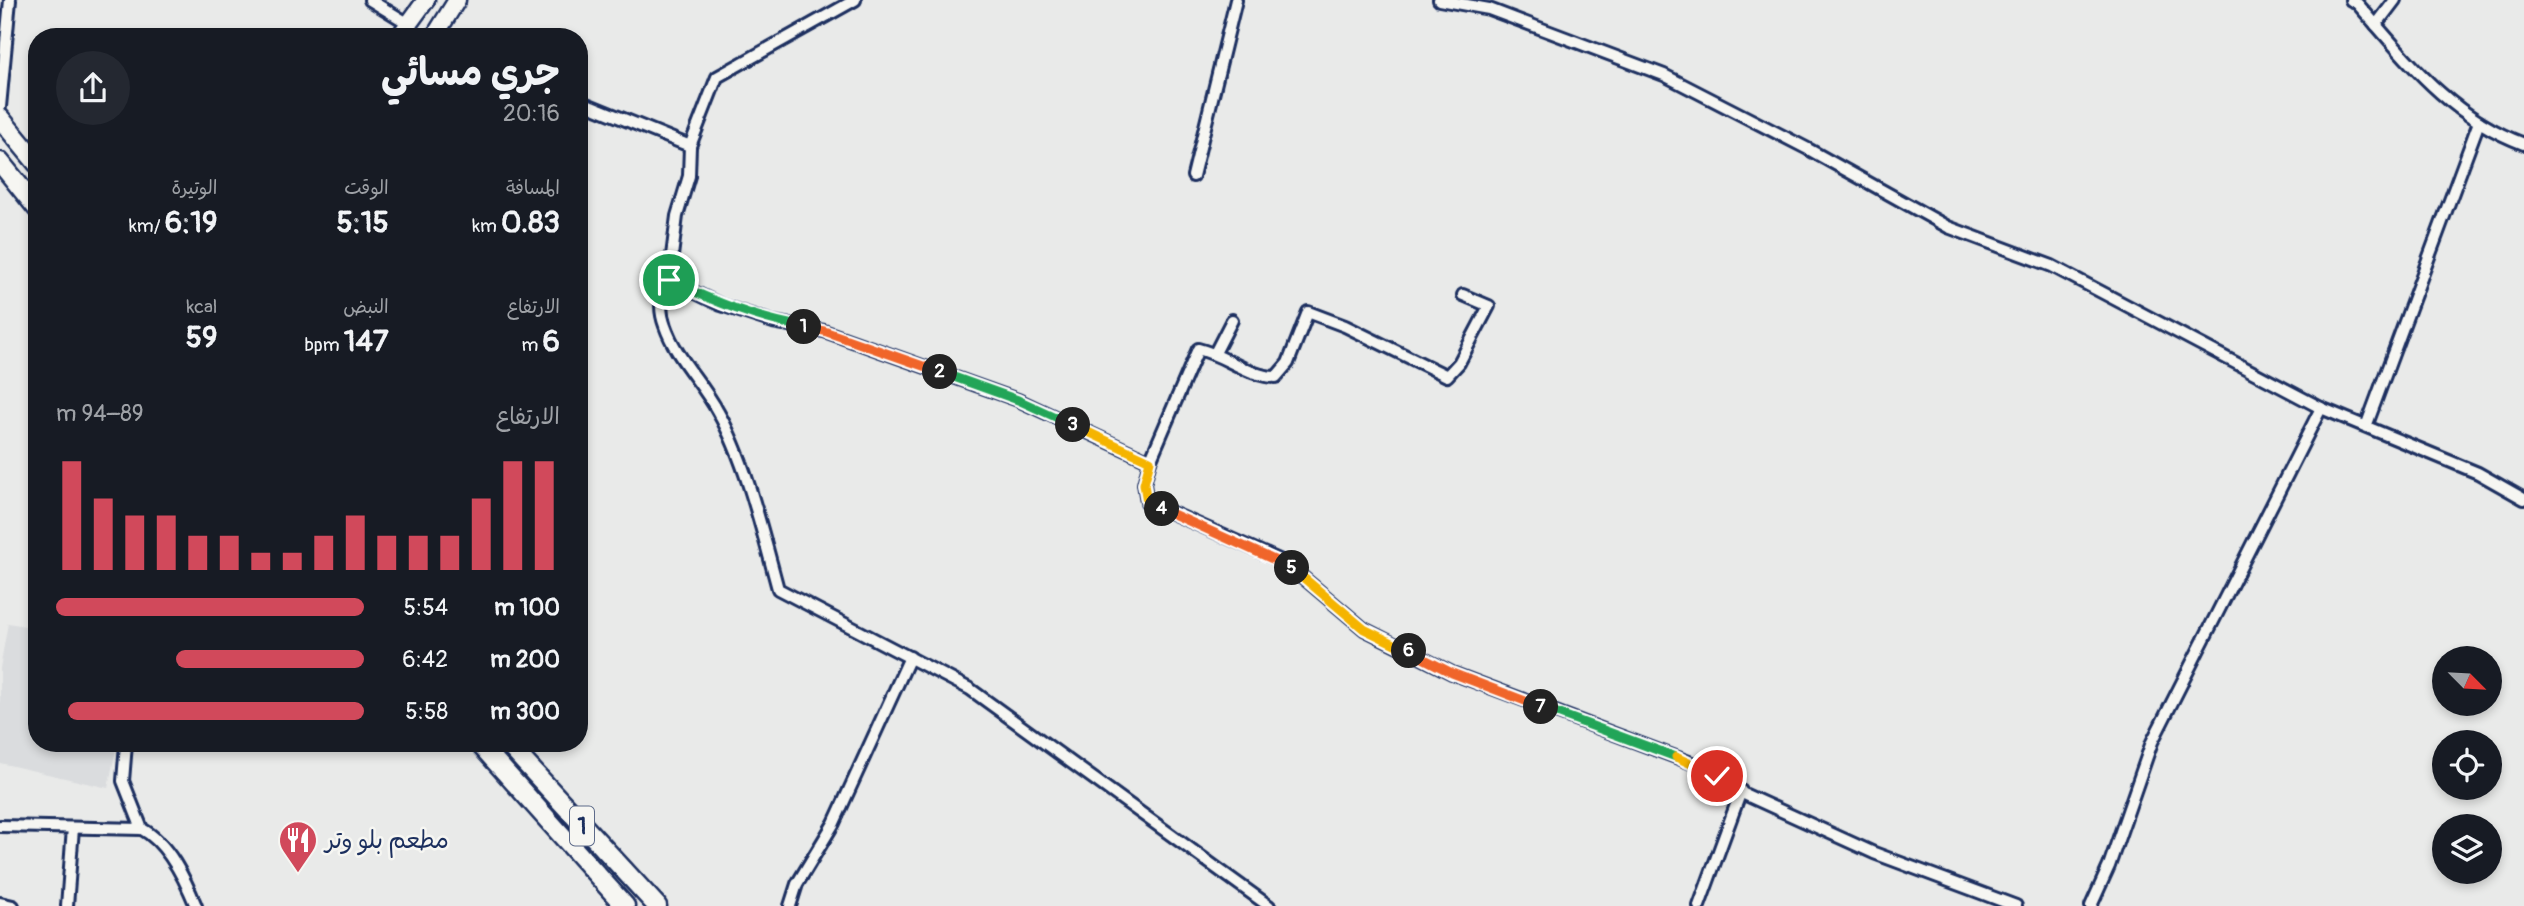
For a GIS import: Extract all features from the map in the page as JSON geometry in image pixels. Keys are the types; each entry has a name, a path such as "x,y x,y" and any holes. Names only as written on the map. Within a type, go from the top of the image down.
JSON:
{"main road":[{"path":"405,28 426,0"},
{"path":"440,28 457,0"},
{"path":"0,118 28,152"},
{"path":"0,162 28,197"},
{"name":"1","path":"487,752 625,906"},
{"name":"1","path":"515,752 657,906"}],"street":[{"path":"0,107 5,9 10,0"},
{"path":"370,0 402,28"},
{"path":"855,0 717,77 690,146 689,176 677,216 669,280 661,293 664,325 681,358 719,412 752,499 778,589 970,689 1269,906"},
{"path":"1193,176 1236,0"},
{"path":"1439,0 1489,9 1664,75 1808,149 1948,227 2052,266 2322,408 2367,424 2478,473 2524,499"},
{"path":"2351,0 2435,89 2465,115 2524,144"},
{"path":"2376,25 2395,0"},
{"path":"588,106 690,146"},
{"path":"2367,424 2479,122"},
{"path":"669,280 721,305 773,322 824,331 1018,400 1150,461"},
{"path":"1463,295 1489,306 1459,363 1447,376 1345,326 1308,312 1288,363 1276,377 1262,377 1215,353 1198,349 1150,461 1144,484 1147,502 1286,564 1364,629 1452,673 1704,768 1733,789 1874,853 2016,906"},
{"path":"1215,353 1231,320"},
{"path":"2091,906 2109,866 2152,742 2322,408"},
{"path":"790,906 797,884 834,823 910,657"},
{"path":"125,752 123,781 142,829"},
{"path":"1699,906 1741,791"},
{"path":"0,826 142,829 155,836 185,881 196,906"},
{"path":"67,906 73,828"},
{"path":"0,903 13,906"}],"shaded area":[{"path":"8,623 28,626 28,752 115,752 108,788 0,763 0,668"}],"place":[{"name":"مطعم بلو وتر","path":"298,874"}],"route":[{"path":"669,280 721,305 773,322 824,331 1018,400 1150,461 1144,484 1147,502 1286,564 1364,629 1452,673 1684,760 1717,776"}]}
